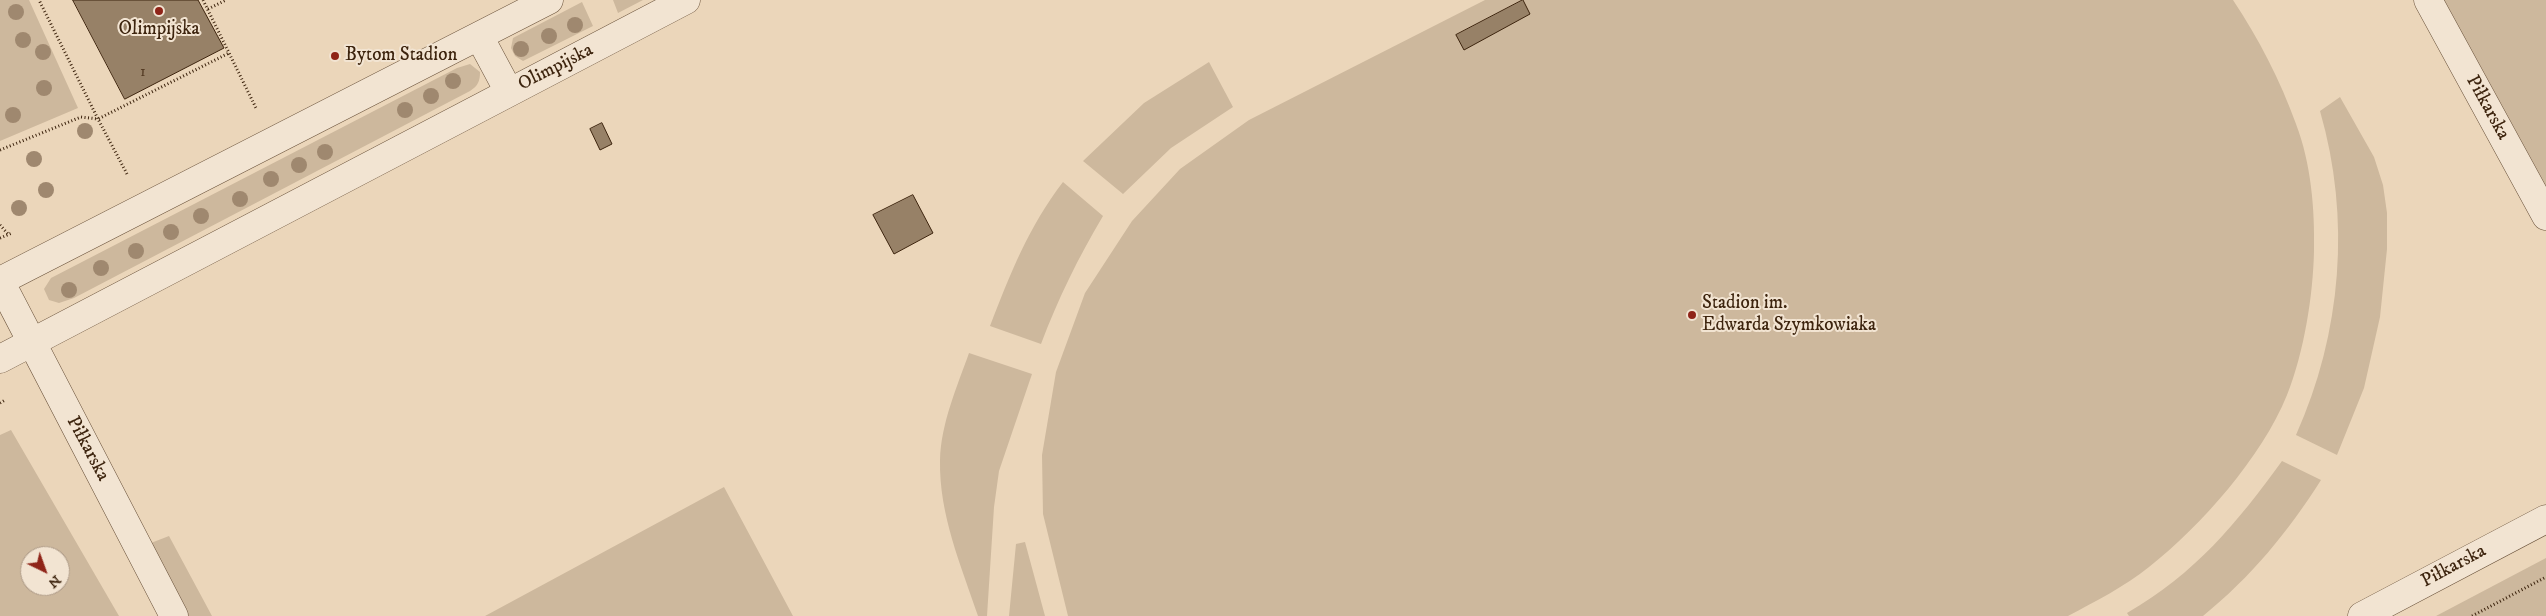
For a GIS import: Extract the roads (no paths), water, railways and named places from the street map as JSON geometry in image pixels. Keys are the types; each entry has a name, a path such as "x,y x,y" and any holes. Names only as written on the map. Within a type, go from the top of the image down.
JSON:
{"street":[{"path":"0,281 547,0"},
{"name":"Olimpijska","path":"0,359 686,0"},
{"name":"Piłkarska","path":"2428,0 2546,216"},
{"path":"479,36 510,92"},
{"name":"Piłkarska","path":"0,281 174,616"},
{"name":"Piłkarska","path":"2362,616 2546,519"}],"place":[{"name":"Olimpijska","path":"159,11"},
{"name":"Bytom Stadion","path":"335,56"},
{"name":"Stadion im. Edwarda Szymkowiaka","path":"1692,315"}]}
